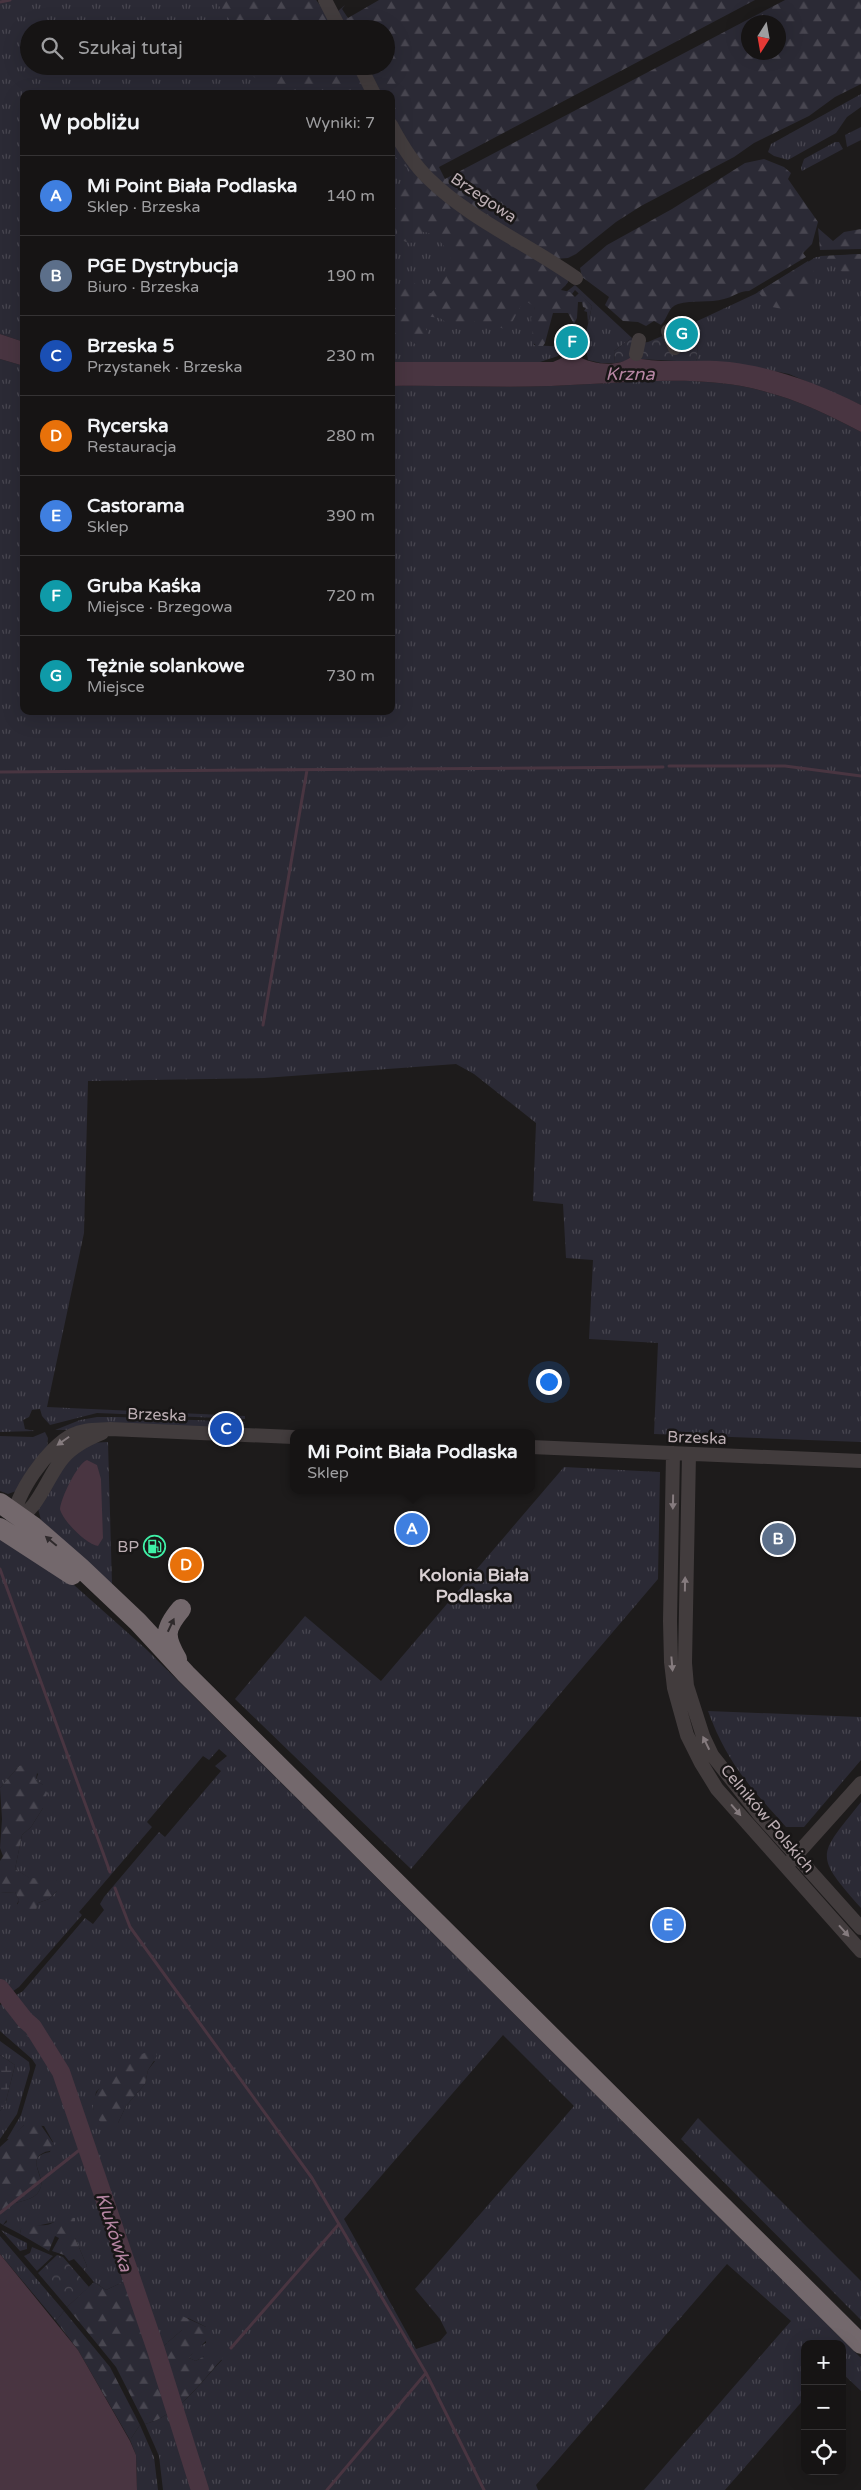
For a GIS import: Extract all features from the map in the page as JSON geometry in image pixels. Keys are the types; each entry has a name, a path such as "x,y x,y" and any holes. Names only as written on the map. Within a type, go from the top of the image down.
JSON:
{"highway":[{"path":"10,1520 80,1567 138,1622 186,1674 861,2344"},
{"path":"182,1609 169,1624 167,1639 186,1674"}],"street":[{"path":"325,0 335,20"},
{"path":"364,75 372,90"},
{"name":"Brzegowa","path":"395,133 410,157 428,178 456,202 576,278"},
{"path":"668,331 675,348"},
{"name":"Brzeska","path":"10,1520 68,1453 80,1443 110,1429 290,1437"},
{"name":"Brzeska","path":"535,1447 861,1461"},
{"name":"Celników Polskich","path":"673,1453 670,1630 681,1687 687,1735 701,1763 718,1789 861,1951"},
{"name":"Celników Polskich","path":"689,1454 684,1616 685,1663 681,1687 712,1755 758,1813 861,1928"},
{"path":"785,1866 861,1783"}],"green space":[{"path":"0,0 316,0 330,20 20,20 20,75 363,75 371,90 20,90 20,341 0,334"},
{"path":"204,0 316,0 330,20 230,20 216,2"},
{"path":"379,0 755,0 439,167 445,179 741,23 741,60 786,60 786,15 757,15 785,0 861,0 861,84 835,97 809,116 754,143 734,157 641,206 616,222 576,254 568,258 555,259 442,188 395,126 395,90 375,90 367,75 395,75 395,20 340,20 338,11 345,5 342,9 348,18"},
{"path":"251,75 363,75 371,90 270,90"},
{"path":"861,94 861,107 847,117 836,133 788,160 768,152 771,144"},
{"path":"861,127 861,140 847,147 845,135"},
{"path":"395,135 404,150 568,282 535,307 532,327 534,345 564,347 558,356 540,362 395,362"},
{"path":"395,135 412,164 568,278 568,282 561,290 570,292 575,297 579,293 592,306 588,323 587,312 584,311 586,308 583,307 582,302 578,302 577,318 574,324 568,313 553,313 545,343 543,346 537,346 533,343 531,318 535,307 524,300 508,330 476,320 468,327 455,329 440,318 424,316 421,322 428,332 428,343 420,347 404,337 395,345 395,292 399,288 402,276 407,277 426,293 431,293 440,283 443,272 449,272 453,268 447,251 434,236 423,232 420,240 411,243 404,241 399,235 395,227 395,191 400,190 403,179 412,183 415,178 410,170 395,156"},
{"path":"835,142 839,142 843,149 802,171 804,159"},
{"path":"764,159 784,167 791,173 788,179 818,222 812,244 803,253 806,257 749,291 719,300 675,305 661,325 654,321 646,326 638,322 623,321 605,305 609,297 582,277 580,268 607,245 672,209 745,163"},
{"path":"818,228 833,241 844,232 861,229 861,249 820,250"},
{"path":"861,254 861,405 789,374 728,362 696,362 699,336 693,323 755,294 816,257"},
{"path":"861,254 861,272 843,273 836,266 821,260 820,256"},
{"path":"808,261 813,270 815,284 808,295 788,310 772,307 758,292"},
{"path":"575,285 632,338 614,351 615,363 601,363 588,360 586,349 581,349 583,332 586,333 592,306 575,290 572,294 566,292"},
{"path":"693,323 699,336 696,362 638,359 615,363 614,351 632,338 642,343 648,342"},
{"path":"0,359 20,365 20,715 395,715 395,386 531,387 658,381 712,382 763,391 801,403 861,432 861,1442 654,1434 658,1343 589,1339 593,1260 566,1258 563,1204 533,1201 536,1123 474,1074 456,1064 264,1078 88,1081 84,1233 47,1407 245,1416 245,1419 97,1413 50,1425 42,1416 40,1409 32,1410 29,1417 23,1420 25,1429 35,1431 0,1432"},
{"path":"97,1417 245,1422 241,1428 55,1430 80,1420"},
{"path":"45,1432 48,1438 47,1450 19,1490 8,1494 0,1491 0,1436 33,1437"},
{"path":"108,1442 112,1584 41,1520 38,1509 64,1463 89,1443"},
{"path":"564,1467 660,1472 658,1579 411,1869 235,1699 305,1616 381,1681"},
{"path":"0,1533 74,1585 146,1649 843,2340 801,2340 801,2403 725,2490 644,2490 791,2321 727,2264 536,2485 538,2490 163,2490 159,2456 145,2424 168,2414 188,2398 222,2360 204,2356 196,2361 189,2358 196,2348 206,2343 206,2327 188,2318 182,2330 153,2355 132,2289 125,2281 106,2290 94,2282 83,2269 87,2266 75,2238 75,2218 21,2229 20,2234 3,2225 7,2222 3,2210 12,2204 37,2194 40,2189 41,2178 36,2162 42,2154 50,2152 53,2142 44,2126 24,2125 10,2139 7,2139 21,2115 36,2065 32,2059 0,2031 0,2005 23,1991 85,1918 93,1924 104,1910 100,1904 104,1897 159,1832 165,1837 221,1771 215,1766 227,1756 219,1749 209,1760 203,1756 147,1822 152,1827 79,1912 82,1915 19,1987 0,2000 0,1893 15,1892 19,1900 17,1904 36,1910 38,1903 49,1899 57,1891 57,1881 29,1878 15,1869 22,1835 31,1827 43,1808 43,1785 36,1780 38,1774 28,1765 19,1766 0,1788","holes":["503,2035 574,2106 415,2289 440,2319 447,2333 440,2341 416,2349 344,2219","155,2061 148,2070 145,2084 126,2106 118,2123 93,2109 96,2092 124,2065"]},
{"path":"708,1711 861,1717 861,1760 804,1827 786,1827 741,1774 723,1745"},
{"path":"30,1763 38,1766 36,1780 43,1785 47,1793 43,1808 31,1827 22,1835 15,1869 30,1878 54,1879 57,1881 57,1891 49,1899 38,1903 36,1910 29,1918 16,1910 19,1900 15,1892 0,1893 0,1861 3,1856 0,1848 2,1819 0,1788 19,1766"},
{"path":"861,1802 861,1908 835,1876 829,1865 827,1855 829,1845 836,1834"},
{"path":"13,1997 36,2015 44,2036 42,2039 29,2037 18,2028 3,2003"},
{"path":"0,2041 29,2062 30,2069 17,2114 0,2139 0,2111 5,2105 15,2065 0,2055"},
{"path":"155,2050 157,2056 148,2070 145,2084 126,2106 118,2123 110,2128 97,2118 93,2107 96,2094 104,2082 116,2070 129,2061"},
{"path":"0,2055 15,2065 5,2105 0,2111"},
{"path":"698,2118 861,2281 861,2320 681,2139"},
{"path":"38,2121 56,2147 54,2150 43,2153 37,2160 41,2185 37,2194 12,2204 3,2210 7,2219 3,2225 0,2223 0,2147 24,2125"},
{"path":"65,2217 75,2218 75,2238 87,2266 83,2269 74,2259 69,2261 64,2255 52,2251 59,2238 55,2236 49,2251 20,2234 21,2229 28,2225 46,2225"},
{"path":"1,2230 27,2243 27,2249 20,2251"},
{"path":"0,2236 64,2311 56,2321 0,2254"},
{"path":"32,2247 53,2256 37,2271 24,2256 30,2253"},
{"path":"57,2255 63,2257 89,2287 67,2307 38,2273"},
{"path":"125,2281 132,2289 153,2355 182,2330 178,2320 182,2316 206,2327 210,2335 189,2358 196,2361 217,2348 223,2350 222,2359 188,2398 168,2414 145,2424 116,2367 67,2307 94,2282 106,2290"},
{"path":"64,2311 110,2367 140,2425 130,2440 78,2350 56,2321"},
{"path":"846,2343 861,2358 861,2391 846,2377"},
{"path":"140,2425 154,2457 158,2490 137,2490 136,2455 130,2440"}],"water":[{"path":"0,334 20,341 20,365 0,359"},
{"name":"Krzna","path":"574,348 577,356 604,364 619,363 631,357 655,361 730,362 764,368 829,390 861,405 861,432 801,403 763,391 712,382 658,381 531,387 395,386 395,362 553,362 562,358 563,354"},
{"path":"87,1460 97,1465 101,1479 103,1538 98,1546 93,1545 76,1531 65,1519 60,1509 70,1482"},
{"path":"0,2254 78,2350 130,2441 136,2455 137,2490 0,2490"}],"waterway":[{"path":"0,2 10,0"},
{"path":"669,766 785,766 861,776"},
{"path":"0,772 663,767"},
{"path":"263,1025 307,770"},
{"path":"0,1569 110,1872"},
{"path":"115,1888 130,1927 312,2178 426,2373 484,2490"},
{"name":"Klukówka","path":"0,1988 25,2020 33,2027 61,2072 156,2350 200,2490"},
{"path":"0,2213 87,2144"},
{"path":"231,2348 339,2224"},
{"path":"327,2490 426,2373"}],"place":[{"name":"Tężnie solankowe","path":"682,334"},
{"name":"Gruba Kaśka","path":"572,342"},
{"name":"Brzeska 5","path":"226,1429"},
{"name":"Mi Point Biała Podlaska","path":"412,1529"},
{"name":"PGE Dystrybucja","path":"778,1539"},
{"name":"BP","path":"155,1546"},
{"name":"Rycerska","path":"186,1565"},
{"name":"Castorama","path":"668,1925"}],"district":[{"name":"Kolonia Biała Podlaska","path":"474,1585"}]}
